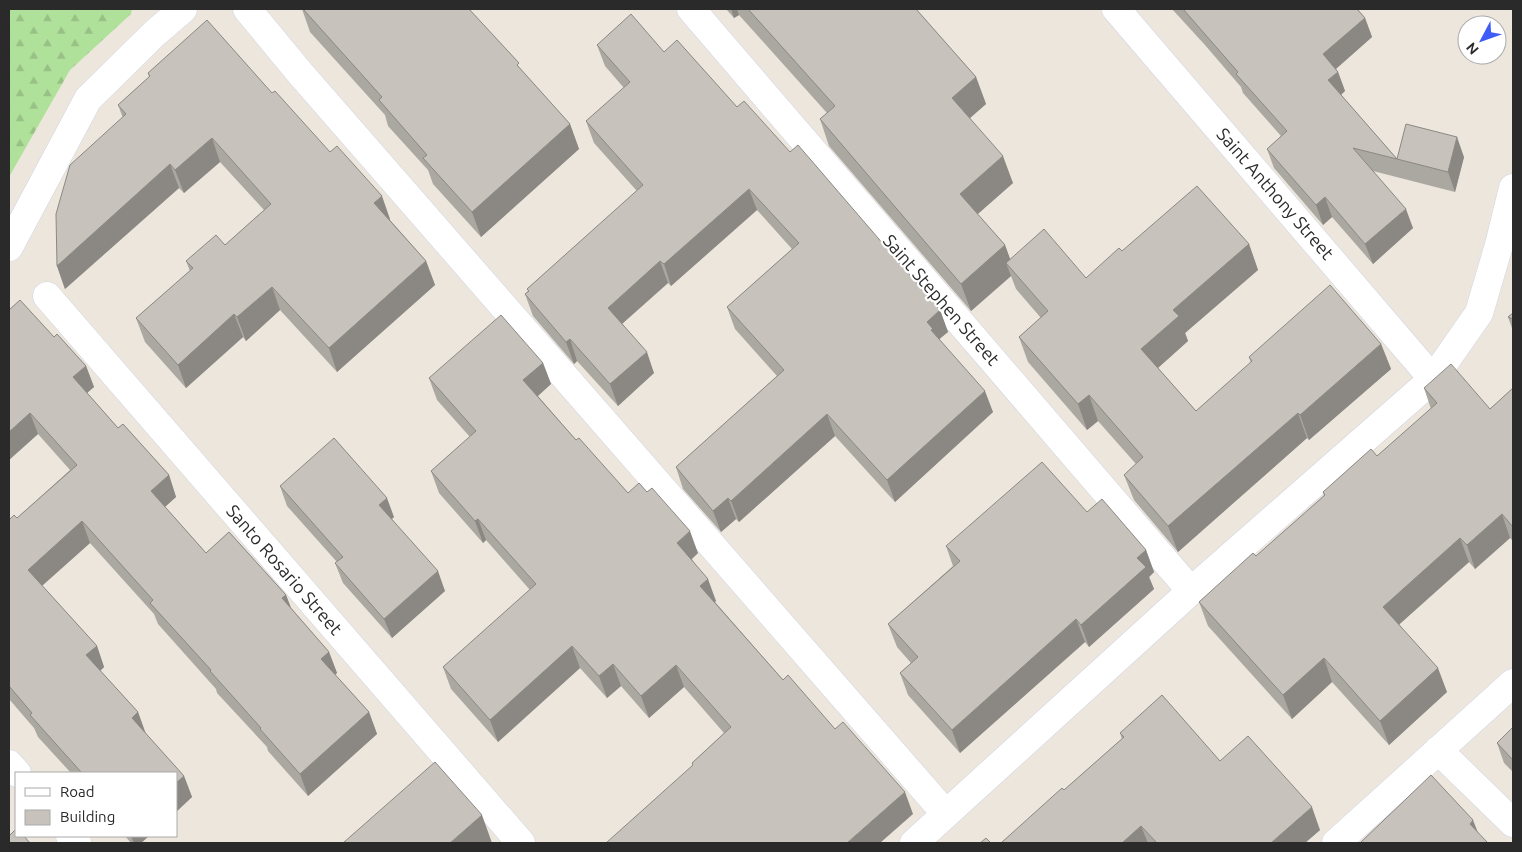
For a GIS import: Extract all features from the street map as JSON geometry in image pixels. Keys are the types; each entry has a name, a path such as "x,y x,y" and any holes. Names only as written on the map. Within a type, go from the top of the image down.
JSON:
{"street":[{"path":"9,247 88,99 155,33 183,9"},
{"path":"246,9 306,81 946,814"},
{"name":"Saint Stephen Street","path":"691,9 1191,591"},
{"name":"Saint Anthony Street","path":"1116,9 1433,379"},
{"path":"914,843 1191,591 1433,379 1479,313 1506,248 1513,188"},
{"name":"Santo Rosario Street","path":"48,296 521,843"},
{"path":"1336,843 1513,683"},
{"path":"1438,750 1513,823"}],"green space":[{"path":"9,9 132,9 131,14 70,70 9,177"}],"building":[{"path":"303,9 469,9 519,63 517,65 570,124 472,212 423,158 427,155 379,100 382,97"},
{"path":"748,9 916,9 976,77 952,98 1003,156 960,194 1005,245 961,284 820,119 835,106"},
{"path":"1183,9 1357,9 1365,18 1323,54 1338,72 1328,80 1397,159 1353,148 1406,209 1365,244 1325,197 1316,205 1267,149 1287,131 1236,74 1238,72"},
{"path":"631,14 664,52 677,40 737,107 744,101 790,152 798,145 940,310 927,322 933,329 931,330 985,391 887,480 827,414 731,501 728,498 713,511 676,467 784,370 727,307 799,243 749,189 664,264 660,261 608,308 647,352 610,384 570,339 566,342 525,294 529,291 527,289 643,185 586,121 630,82 597,45"},
{"path":"207,20 272,93 275,91 330,152 337,146 382,196 374,203 426,261 329,348 272,287 237,317 234,314 178,365 136,318 193,268 186,261 216,235 225,245 271,204 212,138 175,170 170,164 57,266 56,214 70,165 126,114 118,105 150,76 148,73"},
{"path":"1406,124 1457,137 1448,172 1397,159"},
{"path":"1197,186 1249,244 1173,310 1179,316 1141,349 1196,411 1252,361 1249,357 1330,285 1381,344 1168,526 1124,475 1143,457 1089,395 1078,404 1019,337 1048,311 1006,263 1044,229 1086,278 1119,248 1122,251"},
{"path":"20,300 54,337 57,334 86,366 73,377 118,428 123,424 169,475 151,491 206,553 229,532 286,595 282,598 329,652 321,659 369,712 300,774 211,670 150,603 153,600 82,521 28,570 97,646 86,655 138,712 132,718 184,776 178,781 178,772 81,772 30,715 32,713 9,686 9,520 14,515 17,518 77,465 30,413 9,432 9,310"},
{"path":"501,315 543,363 523,380 576,440 579,438 628,493 639,483 647,492 652,488 690,531 677,543 708,579 700,586 783,680 788,675 835,729 843,722 905,792 847,843 606,843 693,765 692,763 731,727 676,665 641,696 613,664 599,676 572,646 490,720 443,667 536,584 478,519 475,521 431,471 476,431 429,378"},
{"path":"1451,364 1490,409 1513,388 1513,527 1502,514 1467,545 1460,538 1383,607 1438,668 1380,721 1324,658 1283,695 1199,602 1253,553 1256,556 1325,495 1323,492 1371,449 1377,456 1437,403 1424,388"},
{"path":"334,438 387,498 379,505 438,571 384,619 335,563 343,557 280,486"},
{"path":"1042,462 1087,512 1102,499 1146,550 1137,558 1146,567 1081,625 1076,619 952,730 900,673 918,657 888,624 960,561 946,546"},
{"path":"1162,695 1220,761 1248,736 1312,807 1271,843 1157,843 1141,826 1122,843 1001,843 1062,788 1064,790 1124,737 1120,733"},
{"path":"1513,727 1513,760 1497,743"},
{"path":"435,762 482,815 450,843 343,843"},
{"path":"1431,775 1473,820 1470,824 1488,843 1360,843"},
{"path":"15,830 15,837 25,837 30,843 9,843 9,836"},
{"path":"986,838 991,843 980,843"}]}
